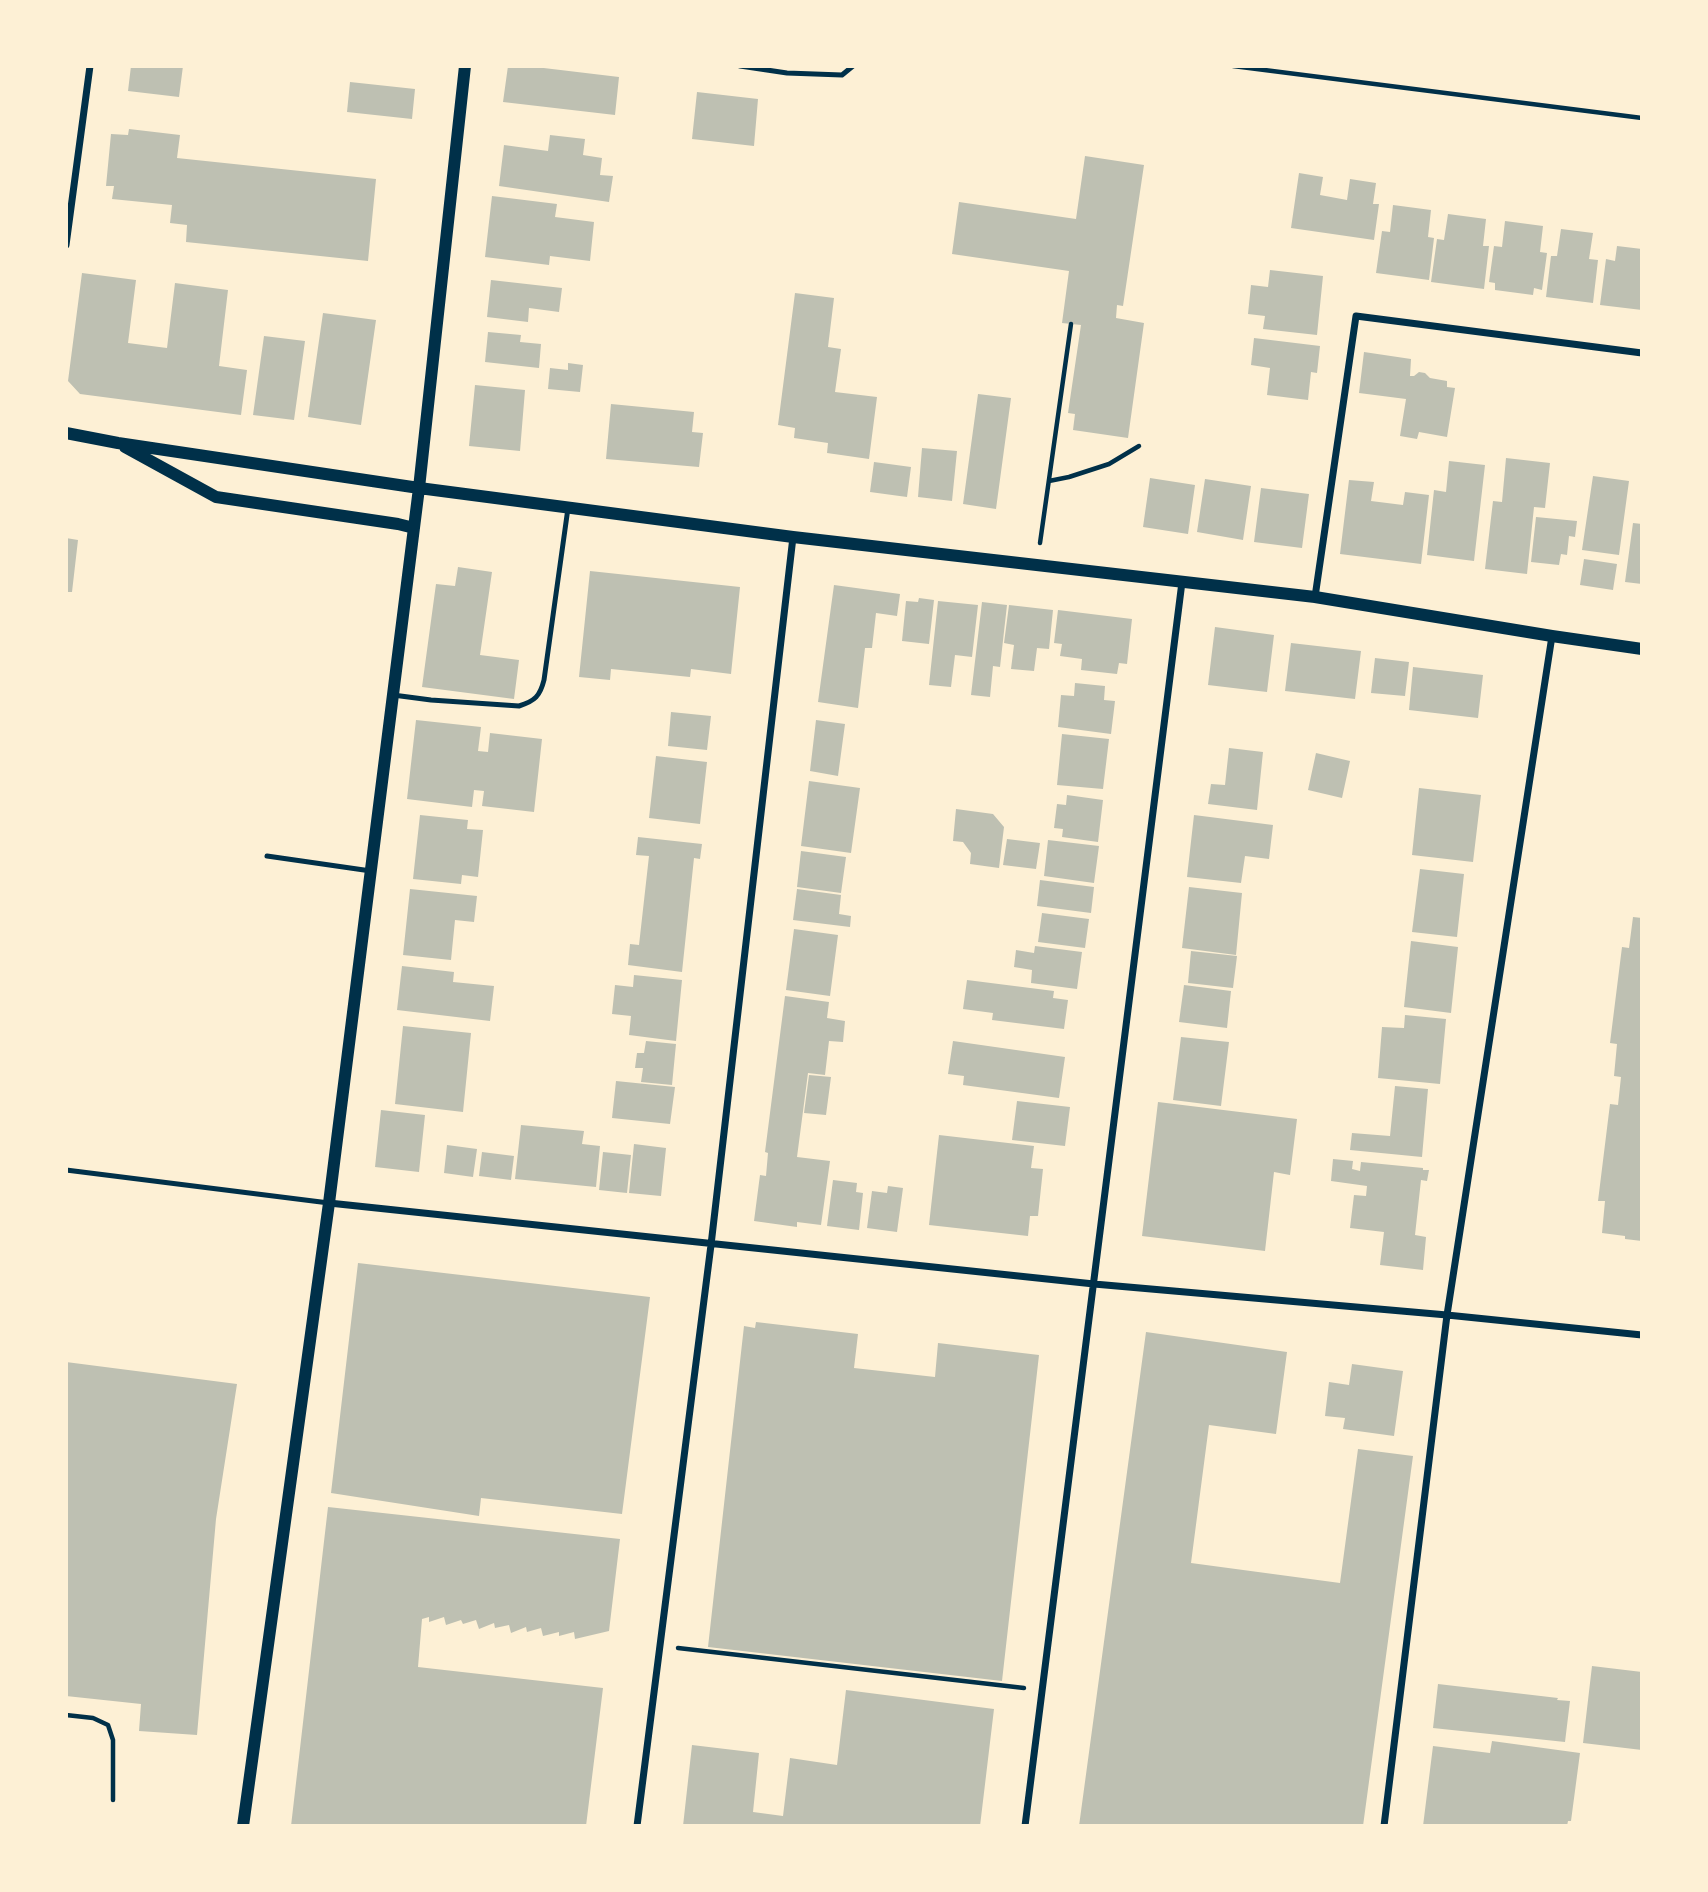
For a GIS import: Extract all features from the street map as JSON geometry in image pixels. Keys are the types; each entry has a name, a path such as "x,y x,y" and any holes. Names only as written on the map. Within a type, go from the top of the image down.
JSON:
{"street":[{"path":"66,245 90,66"},
{"path":"243,1825 329,1203 371,871 419,488 465,66"},
{"path":"1315,597 1356,316 1642,353"},
{"path":"66,433 419,488 568,508 793,537 1315,597 1642,649"},
{"path":"118,443 216,497 414,528"},
{"path":"637,1825 711,1245 793,537"},
{"path":"1025,1825 1182,582"},
{"path":"1384,1825 1447,1315 1552,636"},
{"path":"329,1203 1094,1284 1642,1335"}],"lane":[{"path":"740,66 786,73 842,75 853,66"},
{"path":"393,695 519,706 533,702 541,693 544,680 568,508"},
{"path":"267,856 371,871"},
{"path":"66,1170 329,1203"}],"path":[{"path":"1233,66 1642,118"},
{"path":"1037,565 1071,324"},
{"path":"1049,481 1109,464 1139,446"},
{"path":"660,1646 1042,1690"},
{"path":"66,1715 93,1718 108,1725 113,1740 113,1800"}],"building":[{"path":"131,66 183,66 179,97 128,91"},
{"path":"508,66 619,77 615,115 503,102"},
{"path":"350,82 415,89 412,119 347,112"},
{"path":"697,92 758,99 754,146 692,139"},
{"path":"129,129 180,135 177,158 376,179 368,261 186,242 187,225 170,223 172,205 112,199 114,186 106,186 111,134 128,135"},
{"path":"550,135 585,139 583,155 602,158 600,175 613,176 609,202 499,186 504,145 548,151"},
{"path":"1085,156 1144,165 1123,306 1117,305 1116,318 1144,323 1128,438 1073,430 1075,414 1068,413 1081,325 1062,323 1069,271 952,254 959,202 1076,219"},
{"path":"1299,173 1323,177 1320,195 1347,200 1350,179 1376,183 1373,204 1379,204 1374,240 1291,228"},
{"path":"492,196 557,204 555,217 594,222 590,261 550,256 549,265 485,257"},
{"path":"1393,205 1431,210 1428,237 1434,238 1429,280 1376,273 1382,231 1390,232"},
{"path":"1448,214 1486,219 1483,246 1489,246 1484,289 1431,282 1437,239 1444,240"},
{"path":"1505,221 1543,226 1540,252 1547,253 1542,290 1534,288 1533,295 1495,290 1495,283 1489,282 1494,246 1502,247"},
{"path":"1561,229 1593,233 1589,259 1598,260 1593,303 1546,297 1551,256 1557,256"},
{"path":"1617,246 1642,249 1642,310 1600,305 1606,259 1615,261"},
{"path":"1270,270 1323,276 1317,335 1263,329 1265,316 1248,314 1251,285 1268,287"},
{"path":"82,273 136,280 128,343 167,348 175,283 228,290 219,366 247,370 241,415 80,394 68,381"},
{"path":"491,280 562,288 559,312 529,308 528,322 487,317"},
{"path":"795,293 834,298 828,347 841,349 835,392 877,397 869,459 827,453 828,443 794,438 795,428 778,425"},
{"path":"323,313 376,320 361,425 308,417"},
{"path":"488,332 521,335 520,342 541,344 539,368 485,362"},
{"path":"264,336 305,341 294,420 253,415"},
{"path":"1254,338 1320,346 1317,373 1311,372 1308,400 1267,395 1270,368 1251,365"},
{"path":"1364,352 1411,359 1410,376 1419,372 1425,373 1430,378 1447,381 1447,387 1455,388 1447,437 1419,432 1417,439 1400,436 1406,399 1359,393"},
{"path":"568,363 583,365 580,392 548,389 550,368 568,370"},
{"path":"475,385 525,390 520,451 469,446"},
{"path":"978,394 1011,398 996,509 963,504"},
{"path":"611,404 694,412 692,432 703,433 699,467 606,459"},
{"path":"922,448 957,451 952,501 918,497"},
{"path":"1506,458 1550,463 1545,508 1534,507 1527,574 1485,569 1493,501 1502,502"},
{"path":"1449,461 1485,465 1474,561 1427,555 1434,490 1446,492"},
{"path":"874,462 911,467 907,497 870,492"},
{"path":"1593,476 1629,481 1619,555 1582,550"},
{"path":"1150,478 1195,485 1188,534 1143,527"},
{"path":"1205,479 1251,486 1243,540 1197,532"},
{"path":"1349,480 1374,482 1371,501 1403,505 1405,492 1429,495 1421,564 1340,554"},
{"path":"1261,488 1309,494 1302,548 1254,542"},
{"path":"1536,517 1577,521 1575,537 1569,536 1567,555 1561,554 1559,565 1531,562"},
{"path":"1633,523 1642,524 1642,584 1625,582"},
{"path":"66,538 78,540 72,592 66,592"},
{"path":"1584,559 1617,564 1613,590 1580,585"},
{"path":"458,567 492,572 480,655 519,660 514,699 422,687 436,584 455,586"},
{"path":"590,571 740,587 731,674 691,669 690,677 611,669 610,680 579,677"},
{"path":"834,585 900,594 897,616 876,613 872,648 865,648 858,708 818,702"},
{"path":"919,598 934,600 929,644 902,641 906,601 918,602"},
{"path":"938,601 978,605 972,657 955,655 951,687 929,685"},
{"path":"982,602 1007,605 1000,667 993,666 990,697 971,695"},
{"path":"1009,605 1053,610 1049,649 1037,648 1034,671 1011,669 1014,645 1004,643"},
{"path":"1058,610 1132,619 1127,664 1119,663 1117,674 1081,670 1082,659 1060,656 1062,644 1054,643"},
{"path":"1215,627 1274,635 1267,692 1208,685"},
{"path":"1291,643 1361,651 1355,699 1285,691"},
{"path":"1375,658 1409,662 1405,696 1371,693"},
{"path":"1413,667 1483,675 1478,718 1409,710"},
{"path":"1075,683 1105,686 1104,700 1115,701 1111,734 1058,727 1061,695 1074,696"},
{"path":"671,712 711,716 707,750 668,746"},
{"path":"416,720 481,727 478,751 488,752 490,733 542,739 534,812 482,806 484,791 474,790 472,807 407,799"},
{"path":"816,720 845,724 838,776 810,771"},
{"path":"1062,734 1109,739 1103,789 1057,785"},
{"path":"1229,748 1263,752 1257,810 1208,804 1211,784 1225,785"},
{"path":"1316,753 1350,761 1342,798 1308,790"},
{"path":"656,756 707,762 700,824 649,818"},
{"path":"809,781 860,788 851,853 801,846"},
{"path":"1419,788 1481,795 1473,862 1412,855"},
{"path":"1067,795 1103,800 1098,842 1062,837 1063,829 1054,828 1057,804 1066,805"},
{"path":"956,809 993,814 1004,827 999,868 970,864 971,853 963,842 953,841"},
{"path":"420,815 468,820 467,829 483,830 478,877 462,875 461,884 413,879"},
{"path":"1194,815 1273,825 1269,859 1245,856 1241,883 1187,877"},
{"path":"638,837 702,844 700,859 694,858 682,972 628,965 630,944 639,945 649,856 636,855"},
{"path":"1007,839 1040,843 1036,869 1003,865"},
{"path":"1048,840 1099,846 1094,883 1044,876"},
{"path":"801,851 846,857 841,893 797,887"},
{"path":"1420,869 1464,874 1457,937 1412,932"},
{"path":"1040,880 1094,887 1091,913 1037,906"},
{"path":"1189,887 1242,893 1236,955 1182,948"},
{"path":"410,889 477,896 474,922 455,920 451,960 403,955"},
{"path":"797,889 841,895 839,914 851,916 850,927 793,920"},
{"path":"1042,913 1089,919 1085,948 1038,942"},
{"path":"1633,917 1642,918 1642,1241 1602,1233 1605,1201 1598,1201 1610,1104 1618,1105 1621,1077 1614,1076 1617,1044 1610,1043 1622,947 1629,948"},
{"path":"794,929 838,935 830,996 786,990"},
{"path":"1411,941 1458,947 1451,1013 1404,1007"},
{"path":"1035,946 1082,952 1077,989 1031,983 1032,970 1014,967 1016,950 1034,953"},
{"path":"1191,951 1237,956 1233,988 1188,983"},
{"path":"402,966 454,972 453,982 494,986 490,1021 397,1010"},
{"path":"634,975 682,980 676,1041 629,1035 631,1016 612,1014 615,985 633,987"},
{"path":"967,980 1054,991 1053,998 1068,1000 1064,1029 992,1020 993,1013 963,1009"},
{"path":"1184,985 1231,991 1227,1028 1179,1022"},
{"path":"785,996 829,1002 827,1018 845,1021 843,1042 829,1041 825,1075 808,1073 797,1157 830,1161 821,1225 797,1222 797,1227 754,1221 760,1175 766,1176 768,1153 765,1152"},
{"path":"1405,1015 1446,1019 1440,1084 1378,1078 1382,1027 1404,1028"},
{"path":"403,1026 471,1033 463,1112 395,1104"},
{"path":"1181,1037 1229,1042 1221,1106 1173,1100"},
{"path":"646,1041 676,1044 672,1085 641,1082 643,1068 635,1068 637,1053 644,1053"},
{"path":"953,1041 1065,1057 1059,1098 963,1085 964,1076 948,1074"},
{"path":"809,1075 831,1077 826,1115 804,1113"},
{"path":"616,1081 675,1087 670,1124 612,1118"},
{"path":"1395,1086 1428,1089 1422,1157 1350,1150 1352,1133 1390,1136"},
{"path":"1017,1101 1070,1107 1065,1146 1012,1140"},
{"path":"1158,1102 1297,1119 1290,1175 1274,1172 1265,1251 1142,1236"},
{"path":"381,1110 425,1115 419,1172 375,1167"},
{"path":"521,1125 584,1131 582,1144 600,1146 596,1187 515,1179"},
{"path":"939,1135 1034,1146 1031,1168 1043,1169 1038,1216 1030,1216 1028,1236 929,1225"},
{"path":"634,1144 666,1148 661,1196 629,1193"},
{"path":"447,1145 477,1149 473,1177 444,1173"},
{"path":"482,1152 514,1156 511,1180 479,1176"},
{"path":"603,1152 631,1155 627,1193 599,1190"},
{"path":"1333,1159 1353,1161 1352,1169 1360,1171 1361,1162 1429,1170 1427,1181 1421,1180 1415,1235 1426,1237 1423,1270 1380,1265 1384,1232 1350,1228 1354,1195 1366,1196 1367,1186 1331,1181"},
{"path":"833,1180 857,1183 856,1192 863,1193 859,1230 827,1226"},
{"path":"888,1186 903,1188 897,1232 867,1228 872,1191 887,1193"},
{"path":"358,1263 650,1297 622,1514 481,1498 479,1516 331,1493"},
{"path":"756,1322 858,1334 854,1368 935,1377 938,1343 1039,1355 1002,1681 708,1647 744,1326 755,1328"},
{"path":"1146,1332 1287,1352 1276,1434 1209,1425 1191,1563 1340,1583 1358,1449 1413,1456 1363,1826 1079,1826"},
{"path":"66,1362 237,1384 216,1519 197,1735 139,1731 141,1704 66,1696"},
{"path":"1352,1364 1403,1371 1394,1436 1343,1429 1345,1418 1325,1416 1329,1382 1349,1385"},
{"path":"328,1507 620,1539 609,1631 575,1639 574,1632 543,1636 541,1628 527,1632 526,1627 511,1633 509,1625 495,1628 494,1623 479,1629 476,1620 463,1624 461,1620 446,1625 444,1617 429,1622 429,1617 422,1619 418,1667 603,1688 586,1826 291,1826"},
{"path":"1592,1666 1642,1672 1642,1750 1583,1743"},
{"path":"1438,1684 1570,1701 1565,1742 1433,1728"},
{"path":"846,1690 994,1709 980,1826 683,1826 692,1745 759,1753 753,1812 783,1816 790,1758 837,1765"},
{"path":"1492,1741 1580,1753 1571,1821 1568,1821 1567,1826 1423,1826 1433,1746 1490,1753"}]}
